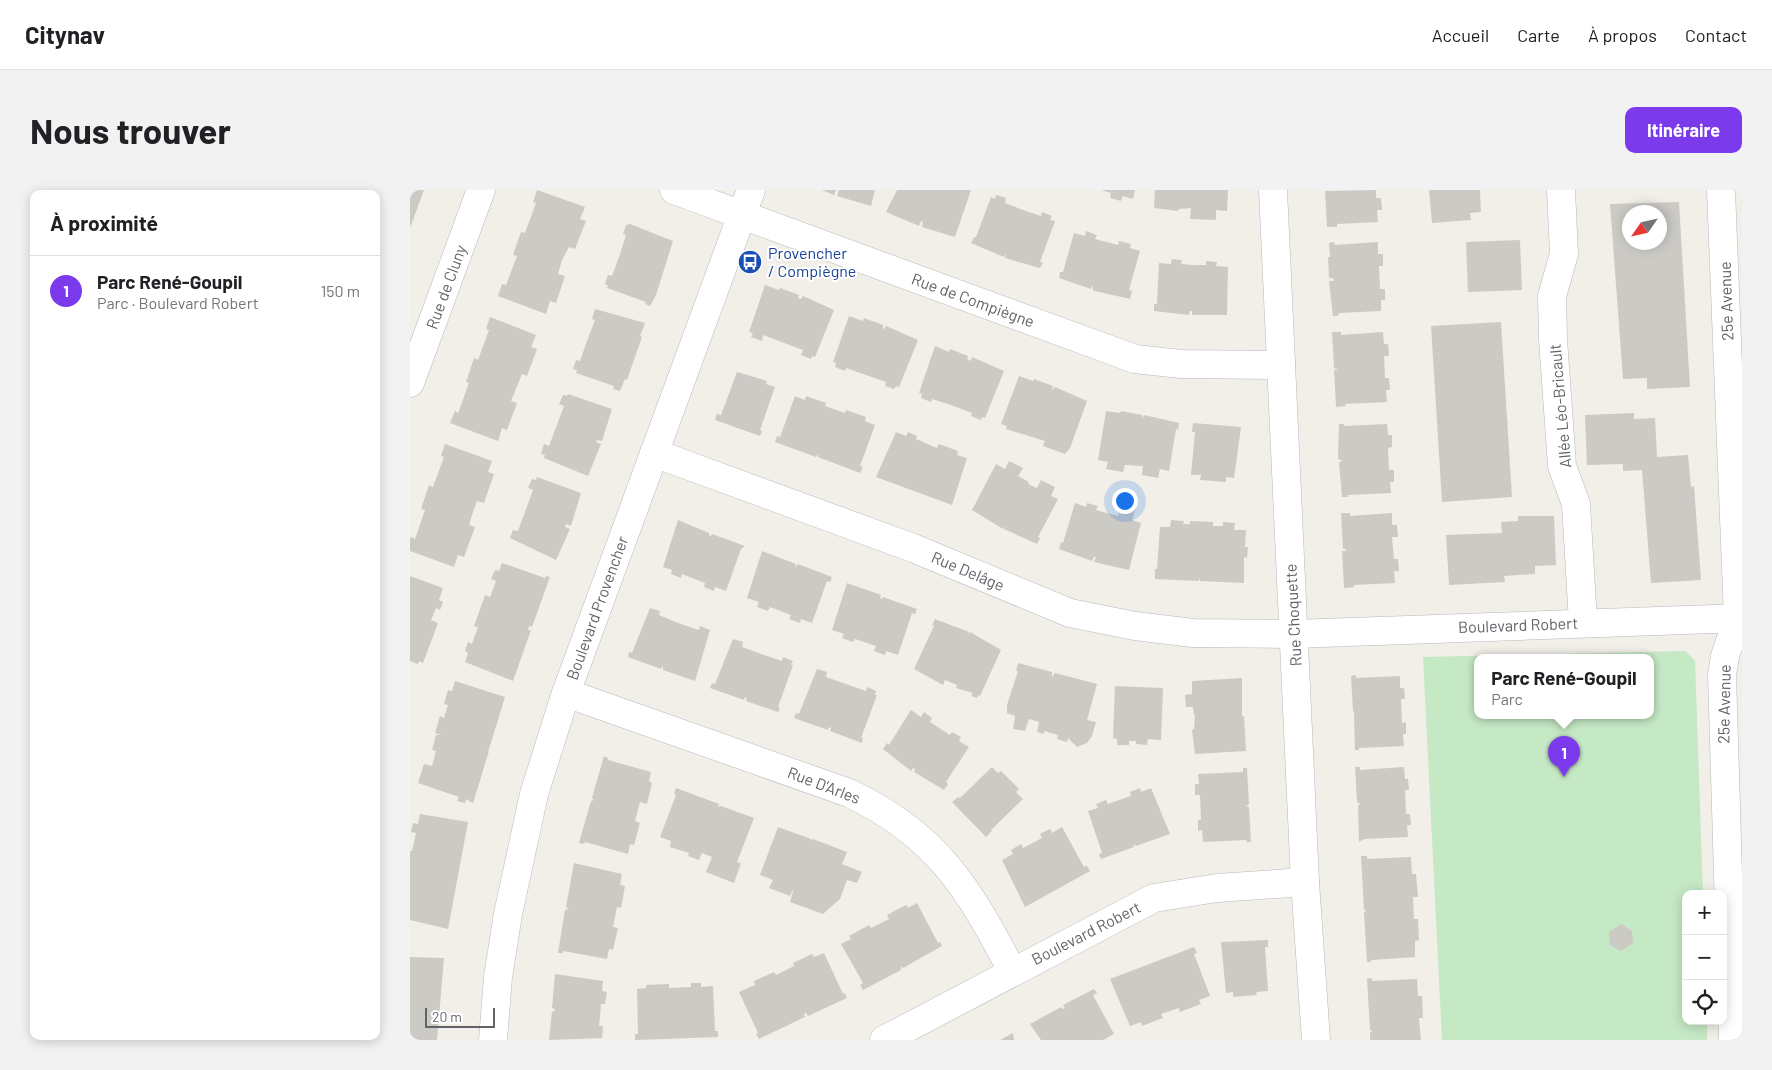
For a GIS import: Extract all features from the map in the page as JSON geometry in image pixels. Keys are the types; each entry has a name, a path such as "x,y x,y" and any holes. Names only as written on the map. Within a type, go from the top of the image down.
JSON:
{"street":[{"name":"Rue de Cluny","path":"410,383 481,190"},
{"name":"Rue de Compiègne","path":"674,190 746,202 1135,359 1181,364 1281,365"},
{"name":"Rue Choquette","path":"1273,190 1305,882 1316,1040"},
{"name":"Allée Léo-Bricault","path":"1561,190 1564,254 1552,296 1553,339 1562,466 1576,504 1583,622"},
{"name":"25e Avenue","path":"1721,190 1740,618 1725,656 1722,675 1733,1040"},
{"name":"Boulevard Provencher","path":"493,1040 500,968 519,855 534,794 566,693 746,202"},
{"name":"Rue Delâge","path":"654,453 913,548 1070,613 1135,626 1193,633 1294,634"},
{"name":"Boulevard Robert","path":"1294,634 1583,622 1740,618"},
{"name":"Rue D'Arles","path":"566,693 849,793 875,806 922,838 943,861 970,898 1012,971"},
{"name":"Boulevard Robert","path":"884,1040 1154,898 1217,888 1305,882"}],"green space":[{"path":"1686,651 1695,661 1703,890 1682,890 1682,1025 1707,1025 1707,1040 1442,1040 1423,657 1474,656 1474,719 1654,719 1654,654 1554,654"}],"building":[{"path":"410,190 424,190 410,228"},
{"path":"537,190 585,207 580,219 586,221 575,249 569,247 562,260 558,274 565,276 556,303 550,301 546,314 498,296 502,284 506,285 517,256 513,255 521,232 525,233 536,203 533,202"},
{"path":"822,190 836,190 834,195"},
{"path":"839,190 875,190 871,206 837,196"},
{"path":"897,190 971,190 955,237 922,227 923,222 921,221 919,226 886,212"},
{"path":"1101,190 1135,190 1133,199 1123,196 1121,201 1110,198 1111,193"},
{"path":"1155,190 1228,190 1227,211 1216,210 1216,220 1190,219 1191,208 1179,209 1178,211 1154,208"},
{"path":"1376,190 1376,198 1381,198 1382,210 1377,210 1378,222 1337,224 1337,227 1327,227 1325,191"},
{"path":"1429,190 1480,190 1481,212 1470,213 1471,220 1432,223"},
{"path":"996,195 1006,198 1005,203 1023,210 1041,216 1042,212 1052,216 1050,220 1055,221 1040,262 1043,262 1040,268 1005,258 1006,253 1004,257 971,243 974,237 976,237 991,197 995,199"},
{"path":"1679,202 1690,387 1647,389 1647,378 1623,379 1610,204"},
{"path":"630,224 673,241 656,295 650,306 645,304 646,302 607,288 608,286 605,284 608,275 612,276 626,235 623,234 626,225"},
{"path":"1086,231 1097,235 1095,239 1118,245 1119,241 1131,244 1130,248 1140,251 1129,290 1132,291 1130,299 1095,291 1093,290 1093,285 1091,289 1059,278 1060,272 1063,272 1074,233 1085,236"},
{"path":"1520,240 1522,290 1468,292 1466,242"},
{"path":"1334,242 1335,245 1378,242 1378,254 1383,254 1383,266 1379,266 1380,289 1385,289 1385,300 1381,300 1381,311 1339,313 1338,316 1333,316 1329,281 1334,281 1333,278 1329,278 1328,257 1330,257 1329,243"},
{"path":"1172,259 1182,260 1181,264 1206,265 1206,261 1217,262 1216,266 1228,267 1227,315 1192,315 1192,311 1190,311 1189,315 1154,311 1154,304 1157,304 1159,263 1171,264"},
{"path":"765,285 799,295 798,298 801,299 803,296 834,310 815,357 812,356 811,359 801,355 803,350 763,335 762,341 751,337 753,333 749,332"},
{"path":"595,309 645,323 627,380 625,379 620,391 613,389 614,386 576,373 577,370 573,369 576,360 580,361 595,320 592,319"},
{"path":"849,316 863,321 864,318 883,325 883,330 886,326 918,340 899,387 896,386 894,389 885,386 886,382 846,368 845,371 835,367 836,363 833,362"},
{"path":"490,317 536,335 531,347 537,349 527,376 522,374 511,401 517,403 507,430 502,428 498,441 450,423 455,411 458,413 469,383 466,382 474,358 478,360 489,330 486,329"},
{"path":"1501,322 1512,497 1442,502 1431,326"},
{"path":"1332,332 1341,332 1341,335 1383,332 1384,344 1388,344 1389,356 1384,356 1385,378 1389,378 1390,390 1386,390 1387,402 1345,404 1346,406 1336,407 1334,370 1338,369 1334,368"},
{"path":"935,346 949,352 950,349 968,356 967,359 971,361 972,357 1004,371 985,418 982,417 981,420 971,416 972,413 951,405 932,399 931,402 921,398 922,394 919,393"},
{"path":"737,372 767,381 766,384 775,387 760,430 762,431 760,436 715,420 717,414 721,415"},
{"path":"1019,376 1053,386 1052,391 1055,387 1087,401 1070,448 1065,454 1043,446 1045,441 1006,429 1007,426 1001,424"},
{"path":"568,394 612,409 602,441 597,440 596,442 601,444 588,476 544,458 545,455 541,454 544,444 549,446 564,406 559,404 563,395 567,396"},
{"path":"795,396 805,400 806,396 826,403 825,406 845,413 846,410 866,417 865,421 875,425 860,466 863,467 860,473 818,457 818,454 816,457 775,442 777,436 780,437"},
{"path":"1106,411 1120,413 1121,411 1142,415 1142,419 1144,415 1179,423 1178,430 1176,429 1169,471 1160,469 1158,478 1142,475 1143,466 1125,465 1123,472 1106,469 1108,462 1098,460"},
{"path":"1634,413 1634,419 1655,418 1657,457 1688,455 1691,487 1694,486 1701,580 1651,583 1642,470 1623,471 1623,464 1587,465 1585,415"},
{"path":"1193,423 1241,427 1234,478 1226,477 1226,482 1200,480 1201,475 1191,475 1195,432 1192,432"},
{"path":"1339,424 1344,424 1344,426 1387,424 1388,435 1392,435 1392,447 1388,448 1389,470 1394,470 1394,482 1390,482 1391,493 1348,495 1348,497 1342,497 1339,462 1343,461 1338,459"},
{"path":"896,432 906,436 908,432 917,436 916,439 937,448 939,444 958,451 957,455 967,458 952,505 876,477"},
{"path":"445,444 492,461 488,472 494,474 484,503 477,501 469,525 475,527 464,557 458,555 454,567 410,551 410,539 411,537 415,539 425,510 421,509 429,485 433,487 444,457 441,456"},
{"path":"1009,461 1023,468 1018,476 1029,482 1028,484 1037,488 1041,480 1055,487 1051,496 1058,499 1038,537 1040,538 1037,544 1004,529 1005,525 1003,529 972,510 996,464 1005,469"},
{"path":"537,477 581,493 571,526 566,524 565,527 570,529 556,560 510,538 513,530 518,531 533,490 528,488 532,479 536,480"},
{"path":"1075,503 1086,507 1087,503 1098,506 1096,510 1118,516 1121,503 1136,508 1132,520 1141,523 1129,570 1094,562 1096,557 1092,561 1059,549 1061,542 1063,543"},
{"path":"1341,513 1350,513 1350,516 1392,513 1392,525 1397,525 1398,537 1392,537 1394,559 1398,559 1399,571 1394,571 1395,583 1354,585 1354,587 1344,588 1342,551 1346,551 1346,549 1343,549"},
{"path":"1518,516 1554,516 1556,565 1535,566 1535,574 1504,576 1505,582 1449,585 1446,535 1502,533 1501,522 1518,521"},
{"path":"678,520 709,533 711,536 712,534 745,546 741,549 726,591 715,587 714,591 704,587 705,583 682,574 681,578 671,574 672,570 663,567"},
{"path":"1171,520 1184,521 1183,524 1190,524 1190,521 1213,522 1213,526 1223,526 1223,522 1235,523 1234,530 1246,530 1245,547 1248,547 1247,558 1244,557 1244,583 1200,581 1200,577 1199,581 1155,579 1160,527 1170,527"},
{"path":"762,551 796,564 795,568 798,564 832,577 830,582 827,581 812,623 801,619 800,623 789,619 791,615 770,607 768,611 757,607 759,602 747,598"},
{"path":"502,563 545,578 546,576 550,577 532,627 529,626 528,630 531,630 513,681 465,662 468,653 465,651 468,642 472,644 478,627 474,626 485,595 490,597 496,581 491,579 495,570 499,571"},
{"path":"410,576 443,588 439,600 443,602 440,610 436,608 431,620 438,623 423,663 419,661 418,664 410,661"},
{"path":"847,583 881,595 880,598 882,599 883,597 917,609 915,614 912,613 898,655 886,651 885,655 874,651 876,646 855,639 853,642 842,638 844,634 832,630"},
{"path":"650,608 660,611 659,615 678,623 699,630 700,626 710,630 695,681 663,670 663,666 661,669 628,657 629,652 632,653"},
{"path":"935,619 969,632 967,636 970,632 1001,650 980,696 978,695 977,698 971,696 973,693 956,688 957,685 945,680 943,685 914,669 934,626 932,625"},
{"path":"733,639 743,642 742,647 761,654 782,661 783,657 793,661 778,712 746,701 747,698 745,697 744,700 710,688 712,683 715,684"},
{"path":"1018,663 1052,672 1052,677 1055,673 1097,684 1087,720 1096,722 1092,736 1087,743 1077,747 1068,738 1067,742 1057,739 1058,735 1044,731 1044,734 1037,732 1039,722 1029,719 1025,731 1013,729 1015,716 1007,713 1007,705 1018,671 1016,671"},
{"path":"817,669 827,672 826,677 866,691 867,687 876,691 875,695 877,695 861,738 863,738 862,743 830,731 831,728 829,727 828,730 794,718 796,713 799,714"},
{"path":"1356,675 1356,678 1400,676 1400,688 1404,688 1405,699 1401,699 1402,723 1406,722 1406,734 1403,734 1404,746 1359,748 1359,750 1355,750 1355,715 1353,711 1351,676"},
{"path":"1242,678 1242,716 1244,716 1246,751 1195,754 1192,730 1194,729 1195,715 1193,707 1186,707 1185,695 1192,694 1192,681"},
{"path":"455,681 505,697 489,749 487,750 489,751 473,803 466,799 465,803 457,801 459,797 418,783 424,764 432,766 436,751 432,750 436,735 441,735 435,733 440,716 444,718 448,705 444,704 448,690 452,691"},
{"path":"1115,686 1163,688 1161,740 1148,739 1147,745 1136,744 1136,741 1129,741 1129,745 1117,745 1117,739 1113,738"},
{"path":"911,710 921,717 924,712 932,718 930,722 950,735 952,732 961,737 959,741 969,747 946,782 948,784 944,790 914,772 915,769 913,768 911,771 883,749 887,743 889,745"},
{"path":"604,756 608,760 651,772 649,781 652,783 647,804 640,802 635,821 640,823 634,845 630,844 628,854 585,842 584,844 579,843 591,801 594,800 592,798"},
{"path":"992,767 998,773 1001,771 1019,789 1016,792 1023,799 986,837 952,802 958,797 960,798"},
{"path":"1355,767 1360,767 1360,770 1404,767 1405,779 1408,779 1409,790 1405,790 1406,814 1410,814 1411,825 1407,825 1408,837 1364,839 1359,842 1358,806 1360,804 1357,802"},
{"path":"1243,768 1247,768 1249,804 1246,806 1249,807 1251,842 1246,840 1203,842 1202,830 1198,831 1198,820 1201,820 1200,795 1195,795 1195,784 1199,784 1198,774 1243,772"},
{"path":"676,788 719,804 718,807 721,806 754,818 737,862 741,863 734,883 706,872 712,857 702,853 699,860 688,856 689,853 670,847 671,841 660,837 676,795 674,794"},
{"path":"1140,788 1141,792 1151,788 1170,834 1136,846 1134,844 1134,847 1101,859 1099,854 1102,853 1088,811 1098,808 1096,804 1106,800 1108,804 1131,796 1130,792"},
{"path":"420,814 468,822 448,929 410,920 410,851 412,851 416,833 411,832 413,823 418,824"},
{"path":"778,827 811,839 811,841 813,839 847,852 842,864 862,872 857,883 847,880 840,899 823,914 790,902 794,888 790,896 769,888 773,880 760,875"},
{"path":"1062,827 1084,867 1087,866 1090,871 1025,907 1002,860 1013,854 1011,850 1021,844 1023,848 1042,838 1040,834 1050,829 1052,833"},
{"path":"1361,856 1367,856 1367,859 1411,857 1412,874 1416,874 1418,897 1413,897 1414,919 1418,919 1419,940 1415,941 1415,957 1371,960 1371,962 1367,962 1364,912 1366,911 1364,909"},
{"path":"574,863 622,874 620,885 625,886 621,908 617,907 613,927 618,928 613,950 609,949 607,959 563,951 563,953 558,953 565,910 569,909 566,907"},
{"path":"917,903 938,943 940,942 942,946 903,968 901,966 901,970 863,990 860,985 863,983 841,944 851,939 849,936 869,925 871,928 889,919 887,915 906,905 908,908"},
{"path":"1621,924 1632,931 1633,943 1621,951 1610,945 1609,932"},
{"path":"1268,940 1268,947 1265,947 1268,991 1256,992 1257,995 1233,997 1233,992 1226,993 1221,942"},
{"path":"1194,947 1197,953 1194,954 1210,996 1199,1000 1201,1004 1180,1012 1179,1008 1161,1014 1163,1018 1142,1026 1141,1022 1130,1026 1110,979"},
{"path":"824,953 843,994 845,993 847,998 808,1016 806,1013 804,1014 805,1017 759,1039 739,992 755,985 754,981 774,972 776,975 794,966 793,963 812,954 814,957"},
{"path":"410,957 444,958 437,1040 410,1040"},
{"path":"555,974 603,981 602,991 607,992 605,1004 601,1004 599,1026 603,1026 602,1038 549,1040 552,1011 554,1012 555,1009 552,1008"},
{"path":"1372,978 1372,981 1417,979 1418,996 1422,996 1423,1018 1419,1018 1421,1040 1370,1040 1370,1033 1373,1031 1370,1030 1367,979"},
{"path":"691,983 701,983 701,987 713,986 715,1031 718,1031 718,1037 635,1040 635,1034 638,1034 637,989 646,988 646,985 669,984 669,988 691,987"},
{"path":"1094,989 1097,993 1093,995 1114,1034 1103,1040 1041,1040 1030,1024 1061,1007 1062,1009 1065,1008 1063,1005"},
{"path":"1013,1033 1014,1040 1000,1040"}],"place":[{"name":"Provencher / Compiègne","path":"750,262"},
{"name":"Parc René-Goupil","path":"1564,777"}]}
